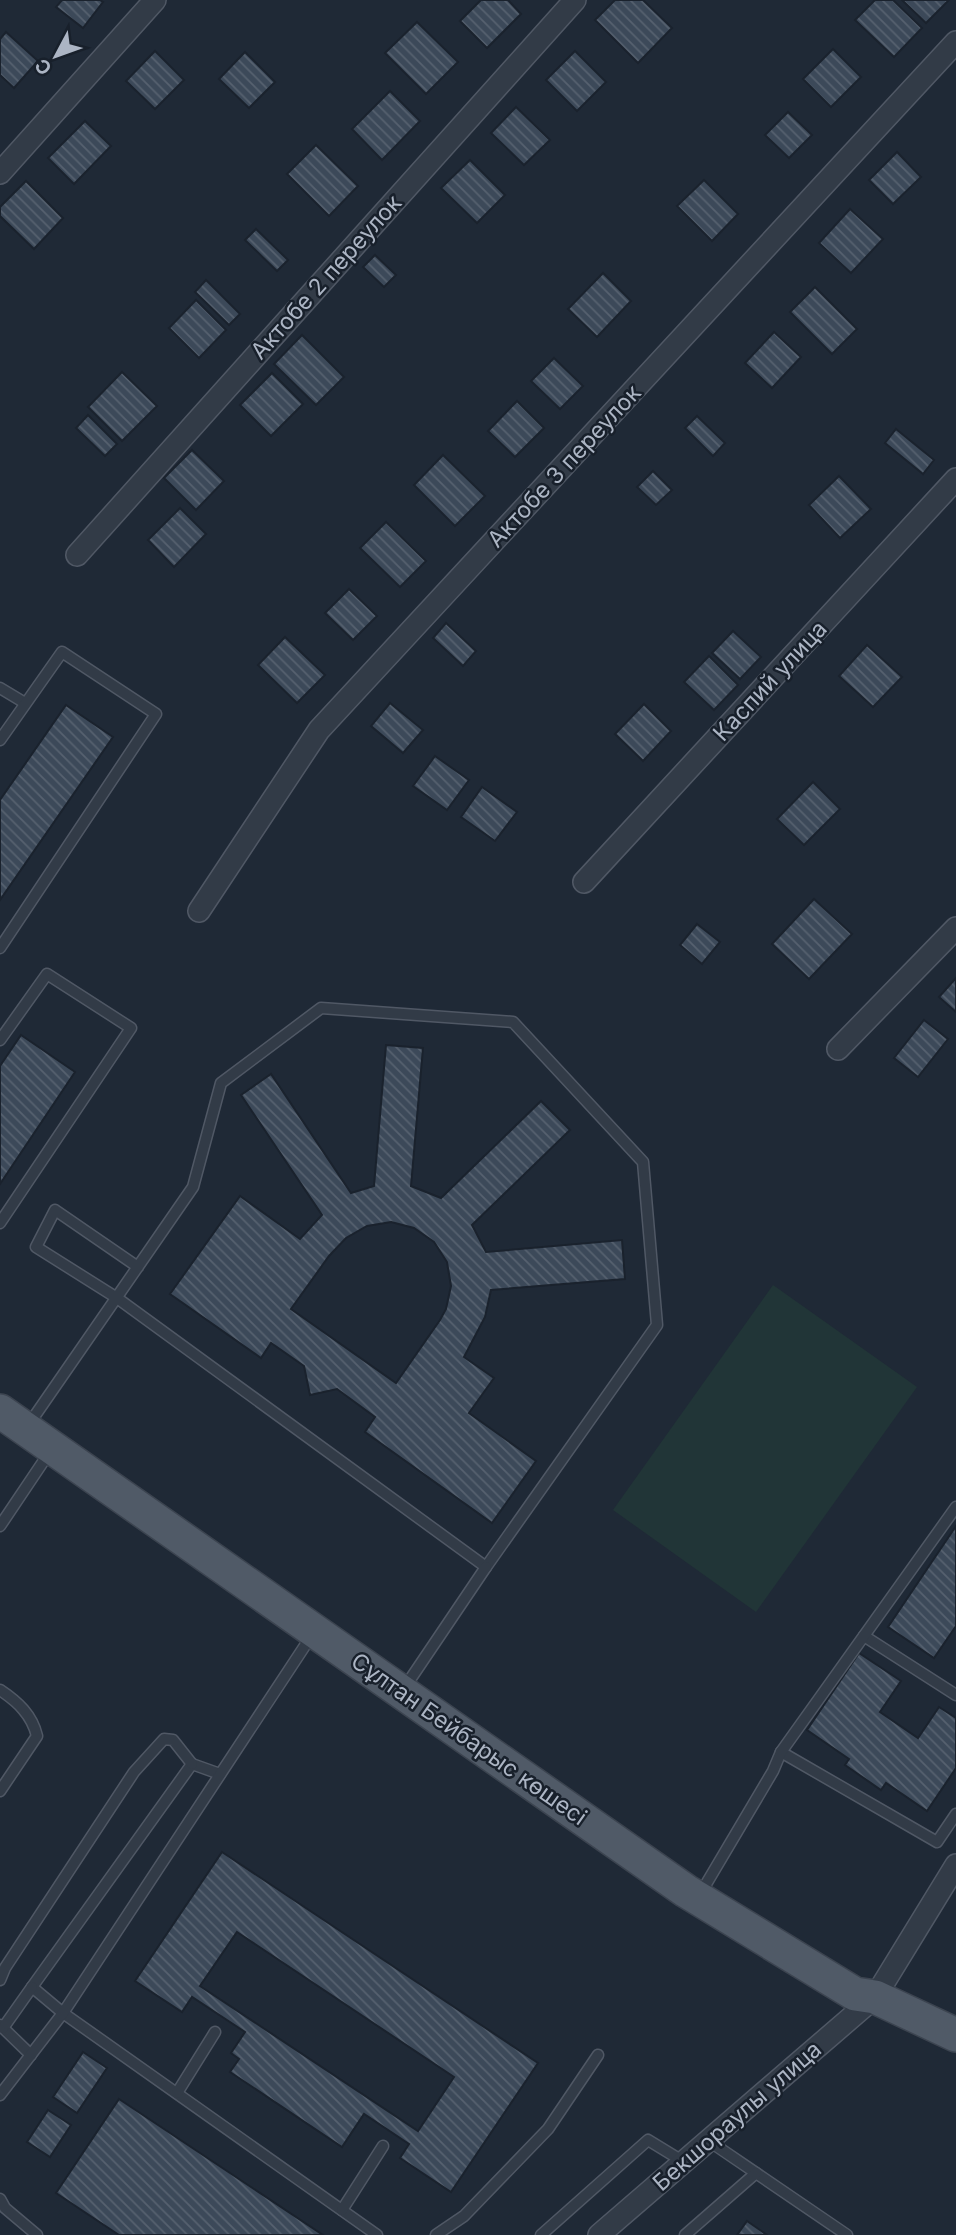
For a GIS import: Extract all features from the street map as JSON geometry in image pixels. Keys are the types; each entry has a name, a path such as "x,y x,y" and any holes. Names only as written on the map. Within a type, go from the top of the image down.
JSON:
{"main road":[{"name":"Сұлтан Бейбарыс көшесі","path":"13,1420 698,1898 855,1994 875,1997 956,2035"}],"street":[{"path":"0,173 155,0"},
{"name":"Актобе 2 переулок","path":"77,555 575,0"},
{"name":"Актобе 3 переулок","path":"199,912 319,730 956,42"},
{"name":"Каспий улица","path":"584,883 956,480"},
{"path":"838,1049 956,928"},
{"name":"Бекшораулы улица","path":"609,2230 875,1997 956,1865"}],"lane":[{"path":"0,740 62,652 156,714 0,948"},
{"path":"0,688 25,703"},
{"path":"0,1040 47,974 131,1028 0,1223"},
{"path":"13,1420 117,1298 193,1187 220,1083 321,1007 513,1022 643,1162 657,1325 486,1567 402,1692"},
{"path":"138,1267 55,1210 36,1247 117,1298 486,1567"},
{"path":"0,1526 53,1448"},
{"path":"698,1898 773,1771 781,1752 956,1507"},
{"path":"0,2095 62,2013 316,1630"},
{"path":"864,1636 956,1695"},
{"path":"0,1690 15,1700 34,1721 37,1736 0,1791"},
{"path":"0,1980 5,1968 134,1772 164,1739 173,1740 191,1764 220,1774"},
{"path":"781,1752 937,1842 956,1814"},
{"path":"31,2054 2,2026 191,1764"},
{"path":"32,1987 62,2013 377,2235"},
{"path":"177,2094 215,2032"},
{"path":"436,2235 464,2216 548,2129 598,2054"},
{"path":"541,2235 648,2140 684,2162"},
{"path":"709,2141 847,2235"},
{"path":"342,2210 383,2146"},
{"path":"685,2235 756,2173"},
{"path":"0,2199 5,2208 37,2235"}],"green space":[{"path":"773,1285 917,1387 756,1612 613,1510"}],"building":[{"path":"62,0 103,2 83,28 56,7"},
{"path":"481,0 508,0 521,14 487,48 460,21"},
{"path":"615,0 643,0 672,28 638,63 595,20"},
{"path":"875,0 893,0 922,28 894,57 855,20"},
{"path":"902,0 949,0 926,23"},
{"path":"417,22 458,62 426,94 385,53"},
{"path":"6,32 38,61 14,88 0,75 0,39"},
{"path":"833,49 861,77 831,107 803,79"},
{"path":"155,51 184,80 155,109 126,81"},
{"path":"575,51 606,82 577,111 546,80"},
{"path":"245,52 275,82 249,108 219,79"},
{"path":"390,91 420,121 382,160 352,129"},
{"path":"516,107 550,140 524,165 491,133"},
{"path":"788,112 812,135 789,158 765,135"},
{"path":"85,121 111,146 74,184 48,158"},
{"path":"316,145 358,186 329,216 287,174"},
{"path":"897,152 921,177 893,204 869,180"},
{"path":"470,160 505,195 477,223 441,188"},
{"path":"704,180 738,214 712,241 677,206"},
{"path":"26,181 63,218 34,249 0,216 0,207"},
{"path":"850,209 883,239 851,273 819,243"},
{"path":"256,229 288,260 277,271 245,240"},
{"path":"375,255 396,275 384,287 363,267"},
{"path":"603,273 631,301 597,337 568,309"},
{"path":"206,280 240,314 229,325 195,292"},
{"path":"815,287 857,329 832,354 790,312"},
{"path":"196,300 226,330 199,358 169,328"},
{"path":"774,332 801,357 772,388 745,363"},
{"path":"302,335 344,377 316,405 274,364"},
{"path":"554,358 583,386 560,409 531,381"},
{"path":"122,372 157,406 122,441 88,407"},
{"path":"272,373 303,404 271,436 240,405"},
{"path":"517,401 544,428 515,457 488,431"},
{"path":"88,415 117,444 105,456 76,428"},
{"path":"697,416 725,443 713,456 685,428"},
{"path":"896,429 934,460 923,474 885,443"},
{"path":"192,450 224,481 196,510 164,478"},
{"path":"443,455 485,496 455,526 414,485"},
{"path":"653,471 672,490 656,505 637,487"},
{"path":"839,476 871,509 840,538 809,505"},
{"path":"180,508 206,534 174,567 148,540"},
{"path":"386,522 426,561 400,587 360,548"},
{"path":"349,589 377,616 353,640 325,613"},
{"path":"446,623 476,651 463,666 433,638"},
{"path":"733,631 761,657 740,679 712,653"},
{"path":"285,637 325,675 297,703 258,665"},
{"path":"867,645 902,677 873,707 839,676"},
{"path":"709,656 738,685 714,710 684,682"},
{"path":"390,703 423,730 403,753 371,726"},
{"path":"644,704 671,731 643,761 615,734"},
{"path":"66,705 113,737 0,900 0,800"},
{"path":"435,756 469,780 447,810 413,786"},
{"path":"813,782 840,809 804,845 777,819"},
{"path":"482,787 517,812 495,841 461,817"},
{"path":"814,899 852,934 809,979 772,944"},
{"path":"697,924 720,942 702,964 680,945"},
{"path":"956,978 956,1012 939,997"},
{"path":"924,1020 948,1039 918,1077 894,1058"},
{"path":"21,1035 75,1072 0,1184 0,1066"},
{"path":"386,1045 423,1048 411,1186 441,1198 541,1101 570,1130 472,1225 486,1252 622,1240 625,1279 491,1290 485,1317 464,1357 494,1378 469,1413 536,1461 492,1523 365,1432 375,1417 337,1389 310,1395 304,1366 271,1343 261,1358 170,1294 240,1196 300,1239 322,1215 241,1095 271,1074 351,1193 374,1186","holes":["391,1222 414,1228 434,1242 447,1262 451,1286 446,1309 440,1320 396,1383 291,1309 329,1256 346,1238 367,1226"]},
{"path":"956,1526 956,1626 934,1658 888,1627"},
{"path":"859,1653 901,1681 880,1712 918,1738 939,1707 956,1718 956,1768 927,1811 886,1783 881,1790 845,1765 849,1759 807,1730"},
{"path":"222,1852 538,2063 451,2192 400,2158 409,2144 364,2114 342,2147 230,2072 239,2059 231,2053 245,2032 192,1997 182,2012 135,1981","holes":["237,1932 454,2077 418,2131 200,1986"]},
{"path":"83,2052 107,2068 77,2113 53,2097"},
{"path":"119,2099 323,2235 119,2235 56,2193"},
{"path":"48,2110 71,2125 50,2157 27,2142"},
{"path":"747,2221 767,2235 737,2235"}]}
